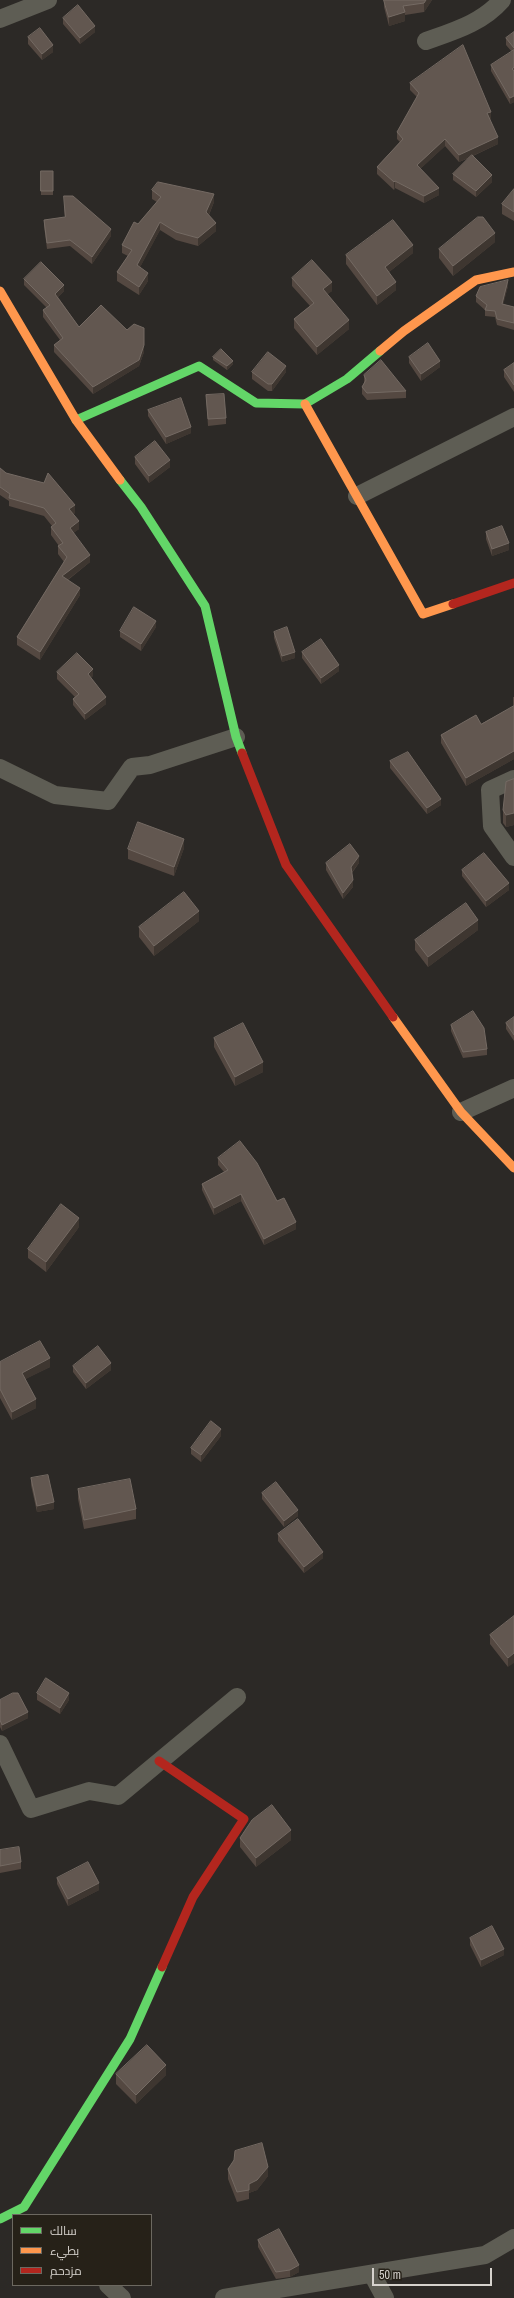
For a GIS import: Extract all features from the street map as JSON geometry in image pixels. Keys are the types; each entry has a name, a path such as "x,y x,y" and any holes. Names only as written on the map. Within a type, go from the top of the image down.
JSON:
{"street":[{"path":"0,19 48,0"},
{"path":"426,41 475,22 493,10 502,0"},
{"path":"76,420 198,366 256,403 305,404 347,379 404,331 476,280 514,272"},
{"path":"0,291 7,316 76,420 141,506 205,606 236,737 286,865 461,1112 514,1168"},
{"path":"305,404 423,614 514,583"},
{"path":"357,496 514,417"},
{"path":"0,768 55,795 108,800 132,767 150,765 236,737"},
{"path":"514,779 490,790 492,826 514,857"},
{"path":"461,1112 514,1088"},
{"path":"0,1744 31,1809 89,1791 118,1796 237,1697"},
{"path":"18,2214 29,2211 130,2039 193,1897 244,1819 159,1761"},
{"path":"0,2219 12,2216"},
{"path":"224,2298 485,2255 514,2238"},
{"path":"372,2274 385,2298"},
{"path":"109,2286 122,2298"}],"building":[{"path":"384,0 426,0 424,3 403,6 405,12 389,17"},
{"path":"78,5 95,26 80,38 63,18"},
{"path":"40,28 53,45 42,54 28,37"},
{"path":"514,32 514,48 506,38"},
{"path":"463,45 491,112 487,113 498,137 459,155 445,139 417,165 439,188 424,196 395,181 394,182 377,167 403,139 397,132 419,93 410,83"},
{"path":"514,50 514,67 512,69 514,71 514,96 510,98 491,65"},
{"path":"472,155 492,175 476,191 453,174"},
{"path":"41,171 53,171 53,191 41,191"},
{"path":"158,182 214,194 206,212 216,223 198,238 176,232 160,222 137,265 148,273 139,287 117,272 132,250 122,245 134,222 138,224 161,197 152,190"},
{"path":"514,189 514,212 502,204"},
{"path":"64,196 73,196 111,229 92,257 70,240 47,243 44,220 65,217"},
{"path":"478,217 483,217 495,233 453,266 439,249"},
{"path":"393,220 413,245 385,267 396,282 377,296 346,255"},
{"path":"312,260 332,282 323,289 349,320 317,347 294,319 314,303 292,278"},
{"path":"41,262 64,285 55,294 79,327 101,305 127,330 134,324 144,328 144,345 139,360 93,387 54,345 63,338 43,310 50,305 24,279"},
{"path":"508,280 502,304 514,307 514,323 497,319 495,311 485,310 487,305 476,296 480,287"},
{"path":"428,343 440,361 421,374 409,357"},
{"path":"221,349 233,361 227,366 213,357"},
{"path":"268,352 286,366 272,384 268,384 252,372"},
{"path":"381,360 406,391 367,393 362,387 366,380 364,375"},
{"path":"514,363 514,385 504,370"},
{"path":"224,394 226,418 208,419 206,395"},
{"path":"181,398 191,427 166,437 148,410"},
{"path":"155,441 170,460 149,476 135,457"},
{"path":"0,468 6,473 44,483 48,473 75,505 69,509 79,521 70,528 90,555 62,576 80,588 40,652 17,637 67,557 58,546 63,543 51,527 56,523 44,508 9,498 10,494 0,487"},
{"path":"502,526 509,543 492,549 486,532"},
{"path":"134,607 156,621 141,644 120,631"},
{"path":"287,627 295,652 282,656 274,632"},
{"path":"321,639 339,665 321,678 302,652"},
{"path":"77,653 93,669 88,674 106,697 85,714 73,699 79,694 57,672"},
{"path":"514,706 514,751 466,778 441,735 476,715 481,724"},
{"path":"408,752 441,799 427,808 390,761"},
{"path":"514,779 514,813 506,815 503,810 506,782"},
{"path":"138,822 184,839 174,867 128,849"},
{"path":"350,844 359,856 351,867 353,880 343,893 326,863"},
{"path":"484,853 509,883 486,901 462,870"},
{"path":"184,892 199,911 154,946 139,927"},
{"path":"466,903 478,920 428,957 415,940"},
{"path":"473,1011 484,1028 487,1049 463,1052 451,1025"},
{"path":"514,1017 514,1035 506,1023"},
{"path":"243,1023 263,1062 235,1077 214,1038"},
{"path":"240,1141 257,1163 277,1201 284,1198 296,1222 264,1239 241,1194 214,1208 202,1184 228,1170 218,1158"},
{"path":"61,1204 79,1218 46,1262 28,1249"},
{"path":"40,1341 50,1358 22,1373 36,1399 12,1412 0,1389 0,1362"},
{"path":"98,1346 111,1363 86,1383 73,1366"},
{"path":"211,1421 221,1429 201,1455 191,1448"},
{"path":"48,1475 54,1502 37,1506 31,1478"},
{"path":"130,1479 136,1509 84,1520 78,1489"},
{"path":"276,1482 298,1510 284,1521 262,1493"},
{"path":"298,1519 323,1552 304,1567 278,1534"},
{"path":"514,1616 514,1653 508,1658 490,1635"},
{"path":"46,1678 69,1693 60,1708 37,1693"},
{"path":"13,1693 18,1693 28,1712 2,1725 0,1720 0,1700"},
{"path":"272,1805 291,1830 256,1858 240,1838 252,1820"},
{"path":"19,1847 21,1862 0,1866 0,1850"},
{"path":"88,1862 99,1883 68,1899 57,1878"},
{"path":"492,1926 504,1949 481,1960 470,1938"},
{"path":"147,2045 166,2065 136,2095 116,2074"},
{"path":"262,2143 268,2167 257,2180 249,2184 249,2190 237,2192 228,2169 234,2160 235,2151"},
{"path":"279,2229 299,2265 290,2270 276,2272 258,2240"}],"traffic: fast":[{"path":"76,420 199,366 256,403 305,404 347,379 380,351"},
{"path":"120,480 141,507 205,606 236,737 242,753"},
{"path":"0,2219 24,2207 130,2039 162,1967"}],"traffic: slow":[{"path":"380,351 404,331 476,280 514,272"},
{"path":"0,291 76,420 120,480"},
{"path":"305,404 423,614 453,604"},
{"path":"393,1017 461,1112 514,1168"}],"traffic: jam":[{"path":"453,604 514,583"},
{"path":"242,753 286,865 393,1017"},
{"path":"159,1761 244,1819 193,1897 162,1967"}]}
